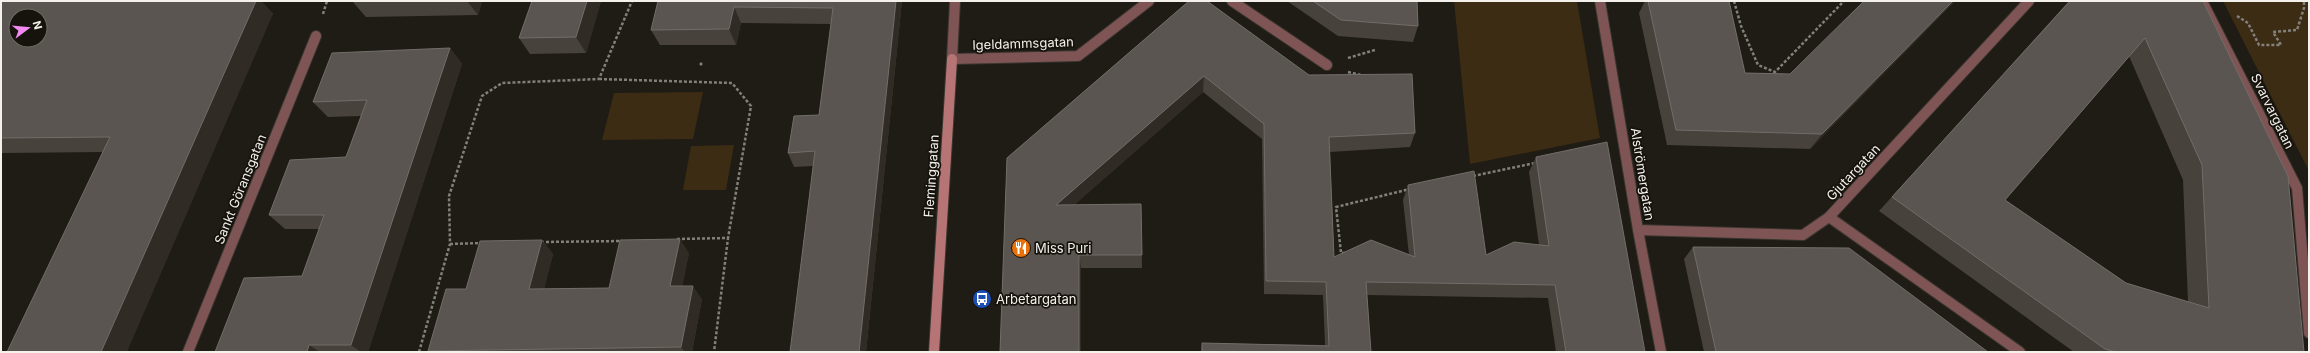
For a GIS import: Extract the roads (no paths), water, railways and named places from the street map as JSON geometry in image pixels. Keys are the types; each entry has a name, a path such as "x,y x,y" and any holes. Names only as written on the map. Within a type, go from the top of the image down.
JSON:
{"street":[{"name":"Fleminggatan","path":"934,352 955,1"},
{"name":"Igeldammsgatan","path":"952,59 1078,56 1149,1"},
{"path":"1232,1 1327,65"},
{"name":"Alströmergatan","path":"1600,1 1638,230 1661,352"},
{"name":"Gjutargatan","path":"1638,230 1803,235 1829,217 2029,1"},
{"name":"Svarvargatan","path":"2202,1 2297,188 2309,334"},
{"name":"Sankt Göransgatan","path":"188,352 316,36"},
{"path":"1829,217 2020,352"}],"place":[{"name":"Miss Puri","path":"1021,248"},
{"name":"Arbetargatan","path":"982,299"}]}
